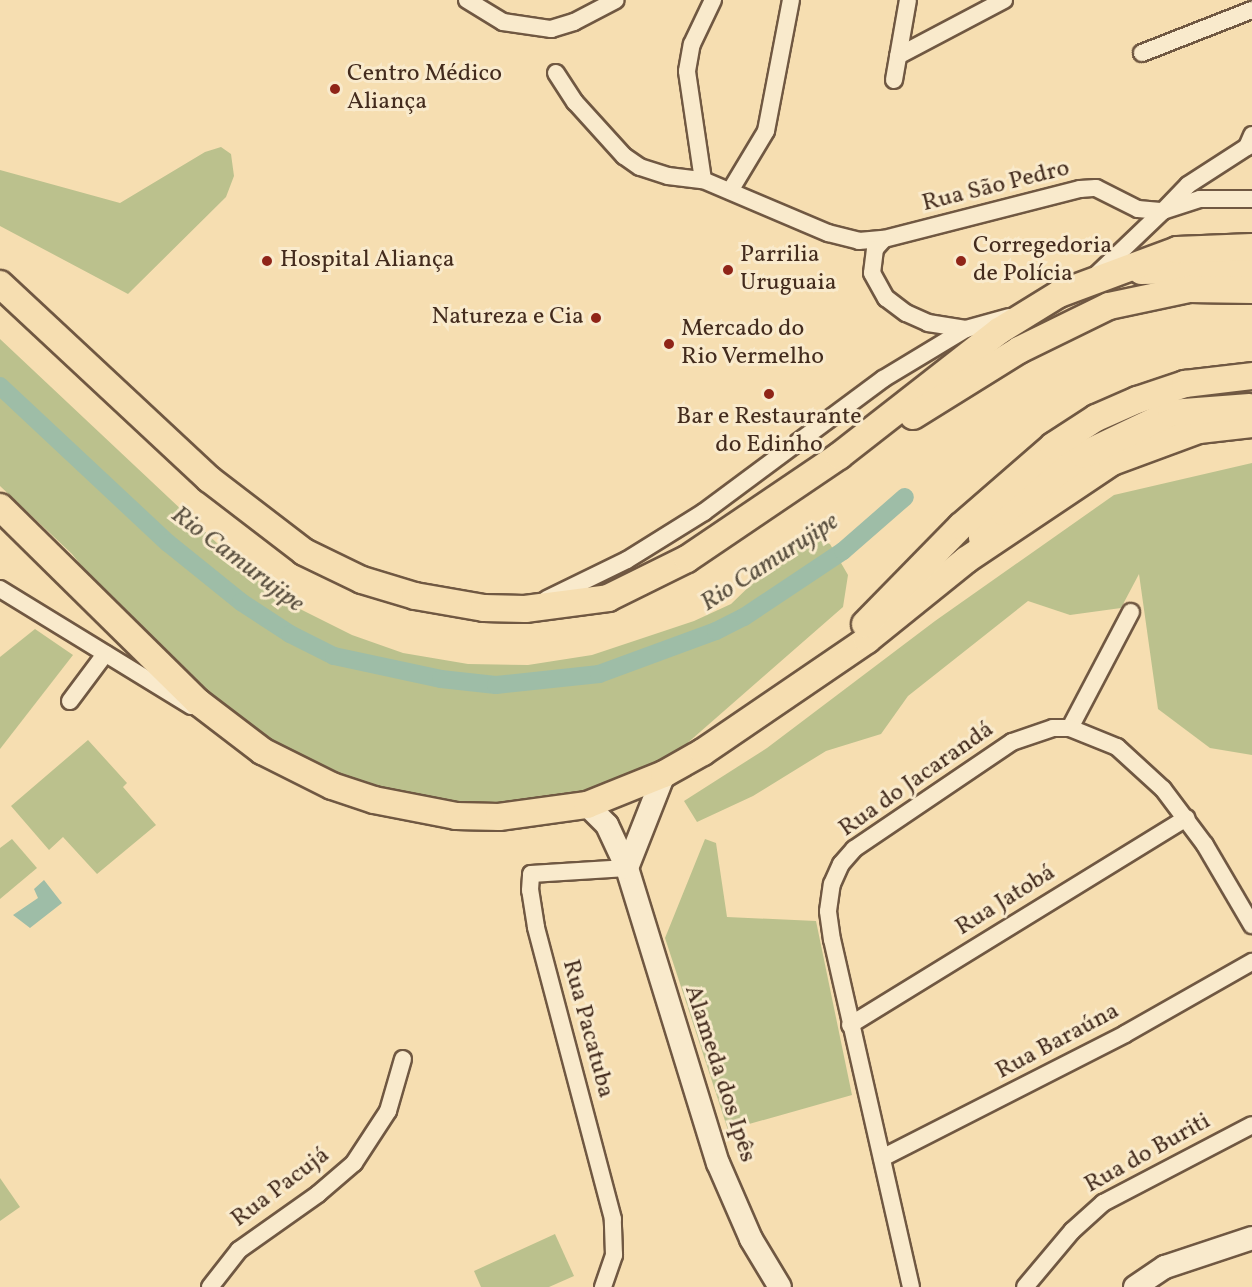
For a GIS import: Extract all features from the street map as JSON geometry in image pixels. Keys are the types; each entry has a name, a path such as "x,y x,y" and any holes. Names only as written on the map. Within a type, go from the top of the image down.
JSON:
{"main road":[{"path":"0,284 209,479 304,552 351,576 416,596 475,607 525,609 608,598 650,580 737,527 839,456 1027,312 1084,285 1129,271 1177,250 1252,248"},
{"path":"1129,271 1252,269"},
{"path":"839,456 1071,321 1134,298 1190,289 1252,290"},
{"path":"823,667 961,526 1053,446 1096,418 1137,400 1185,384 1252,376"},
{"path":"966,560 1002,512 1083,455 1171,413 1252,406"},
{"path":"0,507 227,728 293,769 332,786 413,810 499,817 587,805 664,774 703,752 823,667 867,639 966,560 1112,462 1199,430 1252,424"}],"street":[{"path":"466,0 503,22 551,29 574,22 616,0"},
{"path":"703,180 687,70 692,44 713,0"},
{"path":"730,191 766,131 791,0"},
{"path":"894,80 908,0"},
{"path":"898,56 1004,0"},
{"path":"1142,53 1252,10"},
{"name":"Rua São Pedro","path":"556,73 574,102 624,156 640,167 668,177 703,180 835,236 859,241 884,239 1080,189 1096,188 1138,209 1163,211"},
{"path":"1084,285 1133,242 1188,185 1250,145"},
{"path":"1118,199 1130,220 1133,242"},
{"path":"1163,211 1200,199 1252,199"},
{"path":"884,239 875,249 872,273 886,298 906,313 928,323 966,329"},
{"path":"525,609 579,585 671,534 883,379 966,329 1027,312"},
{"path":"0,588 227,728"},
{"path":"1131,612 1070,728 1117,747 1135,760 1187,818 1252,925"},
{"path":"70,700 105,654"},
{"name":"Rua do Jacarandá","path":"910,1287 850,1025 828,911 832,884 841,864 875,834 1012,742 1053,728 1070,728"},
{"path":"627,868 664,774"},
{"name":"Alameda dos Ipês","path":"587,805 608,825 627,868 718,1163 751,1239 780,1287"},
{"name":"Rua Jatobá","path":"850,1025 1187,818"},
{"name":"Rua Pacatuba","path":"603,1287 614,1255 613,1218 536,927 530,890 531,874 627,868"},
{"name":"Rua Baraúna","path":"882,1158 1125,1034 1252,962"},
{"name":"Rua Pacujá","path":"210,1287 238,1250 318,1194 354,1163 388,1112 403,1059"},
{"name":"Rua do Buriti","path":"1025,1287 1072,1231 1103,1203 1252,1125"},
{"path":"1135,1287 1165,1267 1252,1238"}],"shaded area":[{"path":"221,147 231,154 234,176 226,197 128,294 0,226 0,170 120,203 205,152"},
{"path":"0,339 252,576 296,607 352,635 403,653 468,664 528,665 592,655 694,621 731,604 781,556 813,537 830,544 848,575 843,607 676,753 577,802 501,813 357,797 208,722 72,554 0,486"},
{"path":"1252,463 1252,755 1210,748 1158,709 1139,574 1121,608 1070,615 1028,601 908,696 881,734 826,751 753,796 697,822 684,801 767,748 935,621 1114,495"},
{"path":"35,629 73,655 0,749 0,657"},
{"path":"88,740 127,783 123,787 156,825 97,874 63,837 49,850 11,806"},
{"path":"12,839 37,868 0,899 0,848"},
{"path":"705,839 716,843 727,917 816,921 852,1095 728,1130 665,938"},
{"path":"44,880 62,903 30,928 13,915 38,898 34,889"},
{"path":"0,1178 20,1207 0,1221"},
{"path":"555,1234 574,1276 549,1287 481,1287 474,1271"}],"waterway":[{"name":"Rio Camurujipe","path":"0,386 168,543 241,602 290,634 334,656 441,679 496,685 599,674 716,631 744,617 843,551 905,497"}],"place":[{"name":"Centro Médico Aliança","path":"335,89"},
{"name":"Hospital Aliança","path":"267,261"},
{"name":"Corregedoria de Polícia","path":"961,261"},
{"name":"Parrilia Uruguaia","path":"728,270"},
{"name":"Natureza e Cia","path":"596,318"},
{"name":"Mercado do Rio Vermelho","path":"669,344"},
{"name":"Bar e Restaurante do Edinho","path":"769,394"}]}
